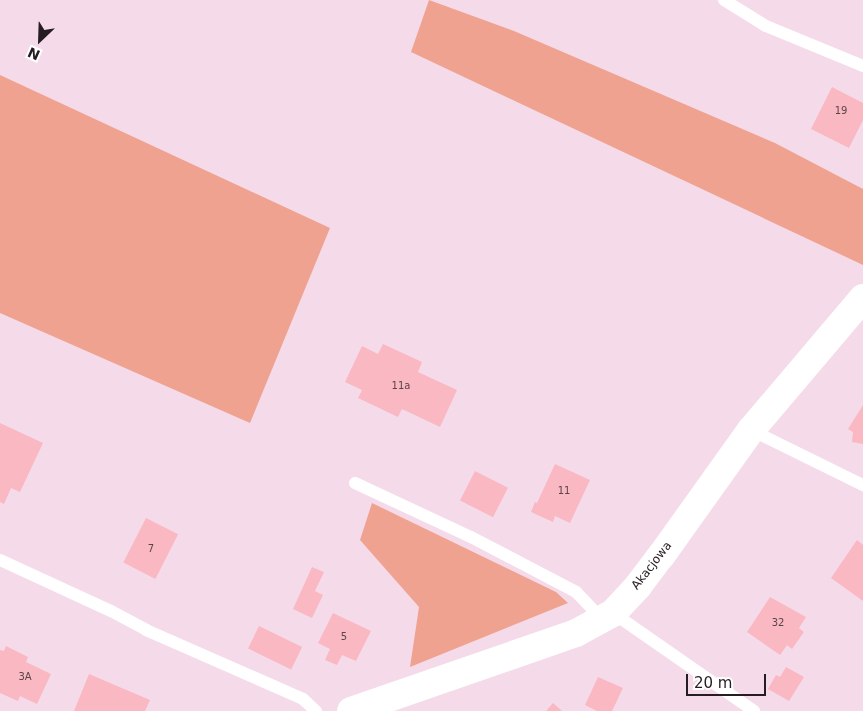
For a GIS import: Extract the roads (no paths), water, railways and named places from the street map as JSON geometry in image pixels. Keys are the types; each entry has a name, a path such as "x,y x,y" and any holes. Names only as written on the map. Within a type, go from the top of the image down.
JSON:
{"street":[{"name":"Akacjowa","path":"351,711 518,655 576,633 607,616 655,564 751,430 863,298"}],"lane":[{"path":"724,0 766,26 863,66"},
{"path":"751,430 863,485"},
{"path":"354,483 471,538 576,592 607,616 754,711"},
{"path":"0,560 111,610 146,630 303,699 316,711"}]}
